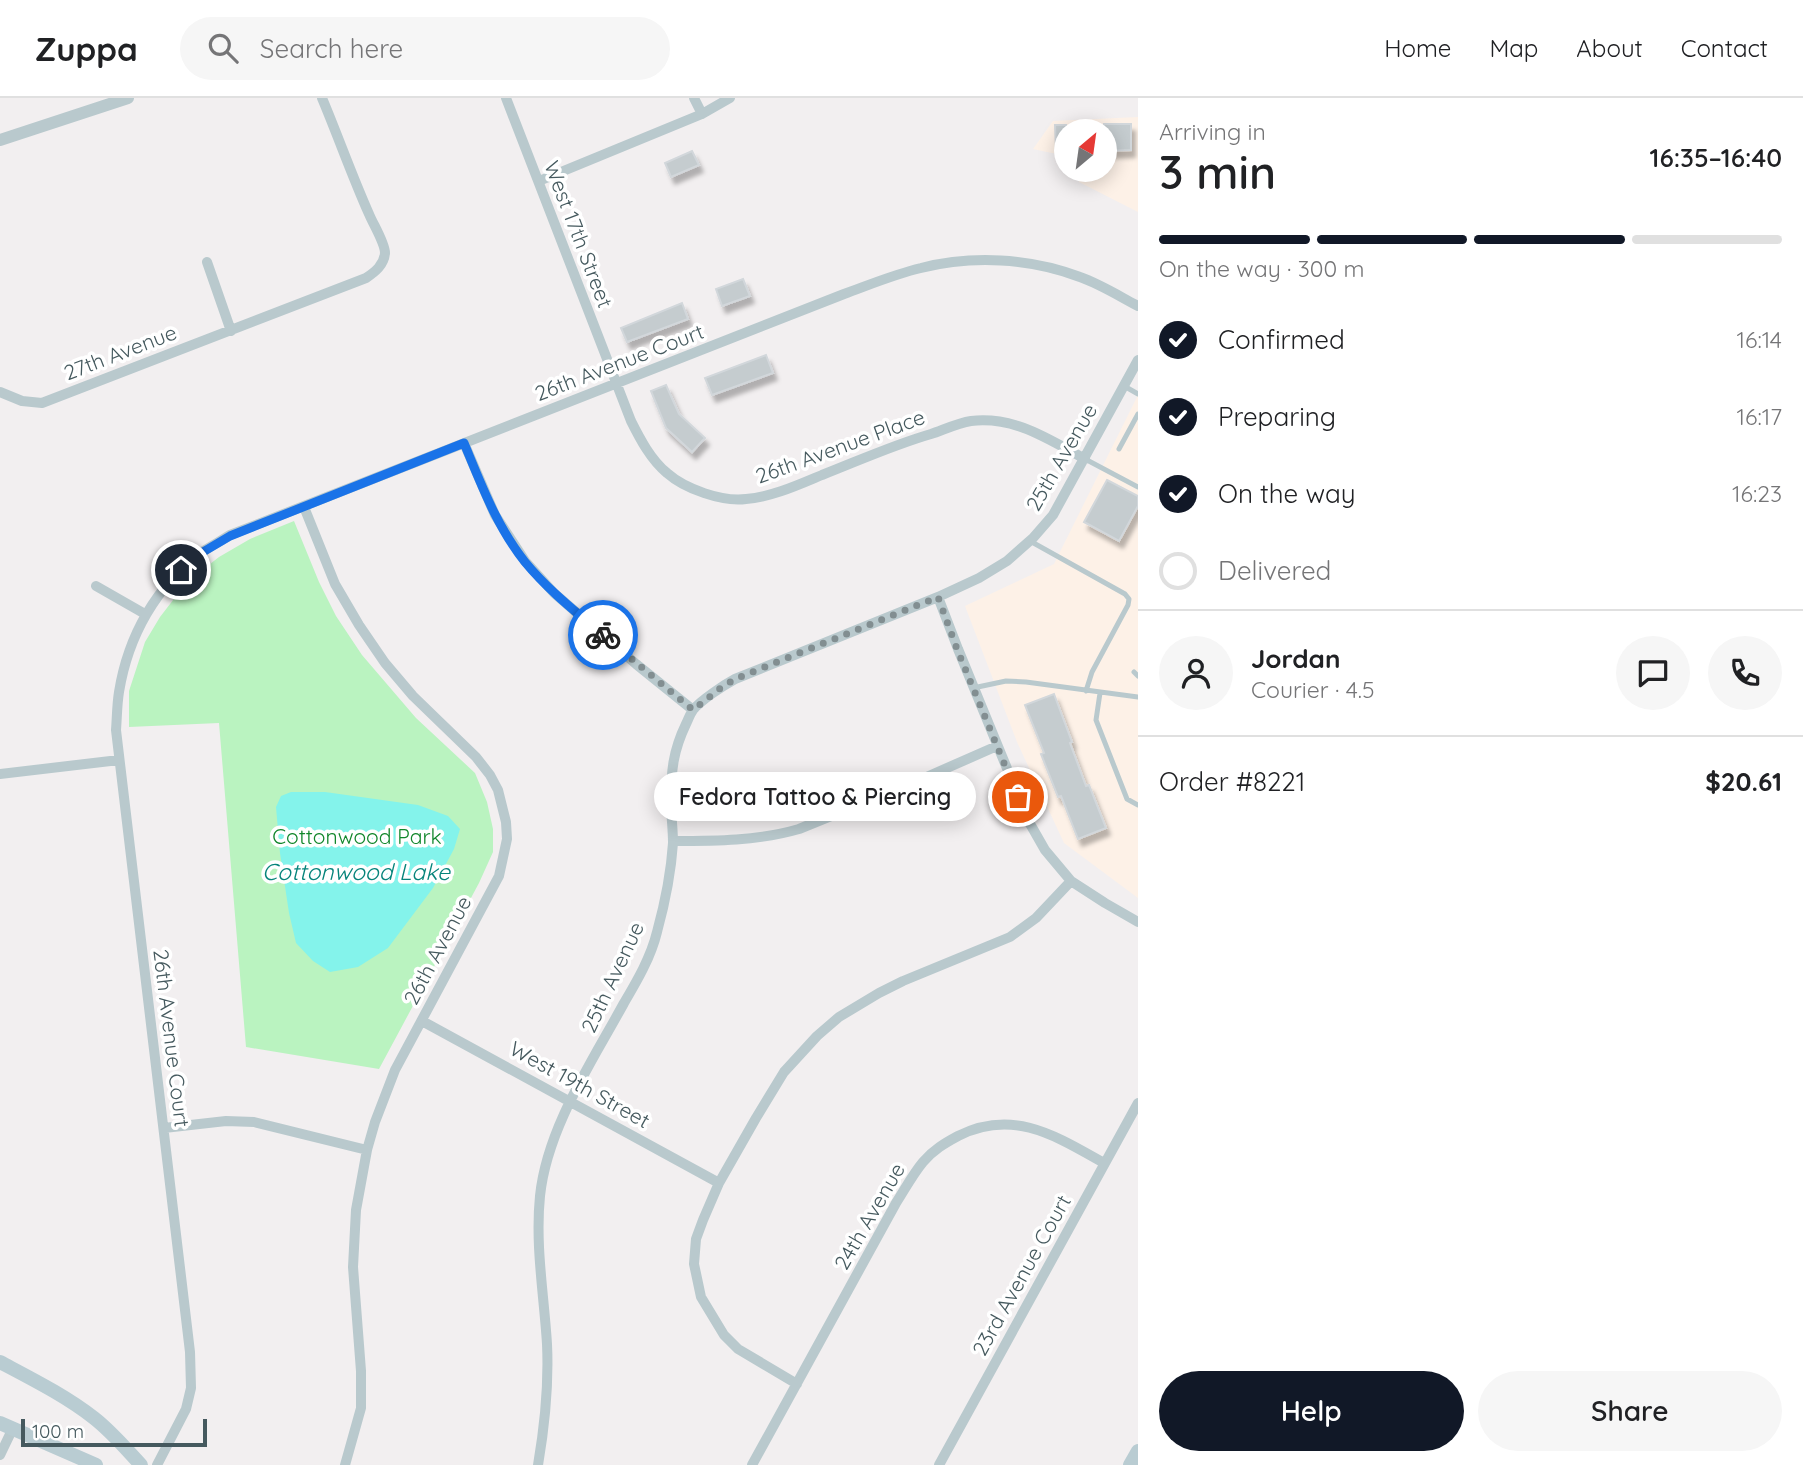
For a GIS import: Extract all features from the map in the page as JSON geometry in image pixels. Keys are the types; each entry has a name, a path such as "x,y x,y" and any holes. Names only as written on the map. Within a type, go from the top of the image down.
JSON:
{"main road":[{"path":"0,1362 93,1417 117,1438 141,1465"},
{"path":"6,1427 96,1465"},
{"path":"1130,1465 1138,1451"}],"street":[{"path":"0,140 128,98"},
{"name":"27th Avenue","path":"0,392 22,401 42,403 366,278 381,266 385,250 322,98"},
{"name":"West 17th Street","path":"506,98 615,384"},
{"path":"694,98 702,114"},
{"path":"539,181 702,114 730,98"},
{"name":"26th Avenue Court","path":"158,1465 186,1409 191,1388 190,1352 116,730 119,692 127,656 145,614 169,583 203,552 230,536 844,294 919,268 953,262 1000,260 1042,265 1081,277 1138,306"},
{"path":"207,262 231,331"},
{"name":"25th Avenue","path":"538,1465 546,1419 547,1366 539,1248 540,1195 549,1156 571,1101 651,950 668,888 673,841 671,765 693,710 735,679 938,597 979,578 1007,561 1030,541 1053,515 1138,360"},
{"name":"26th Avenue Place","path":"615,384 642,444 666,473 708,494 725,498 743,500 790,488 904,442 970,421 1007,422 1029,429 1085,459"},
{"path":"464,443 495,516 525,561 554,593 693,710"},
{"name":"26th Avenue","path":"304,507 335,584 385,663 413,696 490,775 498,790 507,839 499,876 395,1070 367,1150 356,1210 353,1267 361,1371 360,1408 345,1465"},
{"path":"96,586 145,614"},
{"path":"938,597 1029,822 1045,850 1071,881 1138,922"},
{"path":"673,841 749,839 792,831 997,746"},
{"path":"0,774 119,760"},
{"path":"797,1384 738,1349 724,1335 701,1297 695,1265 696,1240 719,1182 784,1072 832,1023 859,1004 903,981 1010,937 1037,919 1071,881"},
{"name":"West 19th Street","path":"422,1021 719,1182"},
{"name":"23rd Avenue Court","path":"939,1465 1138,1103"},
{"path":"164,1128 226,1121 254,1122 367,1150"},
{"name":"24th Avenue","path":"752,1465 897,1203 922,1163 945,1143 971,1129 1012,1124 1058,1137 1104,1163"},
{"path":"0,1455 6,1427"}],"lane":[{"path":"1124,386 1138,394"},
{"path":"1119,449 1138,414"},
{"path":"1085,459 1138,487"},
{"path":"1030,541 1125,594 1129,599 1092,672 1086,691"},
{"path":"973,688 1006,681 1026,681 1138,697"},
{"path":"1100,693 1096,720 1127,799 1138,805"}],"shaded area":[{"path":"1138,117 1138,212 1079,182 1117,182 1117,119 1096,119"},
{"path":"1053,121 1054,153 1033,149"},
{"path":"1138,395 1138,898 1064,843 1017,742 965,606 1054,564"}],"green space":[{"name":"Cottonwood Park","path":"294,521 336,616 362,655 416,718 475,773 487,802 493,829 493,852 479,883 379,1069 246,1047 219,723 129,727 129,691 145,642 187,582 219,557 250,539"}],"water":[{"name":"Cottonwood Lake","path":"291,792 325,792 418,805 448,816 460,829 454,849 433,888 388,948 358,967 330,972 313,961 296,943 280,853 276,807 281,796"}],"building":[{"path":"1117,124 1131,124 1131,150 1117,151"},
{"path":"692,151 699,165 671,177 665,163"},
{"path":"743,279 750,296 722,306 716,289"},
{"path":"682,303 688,319 627,342 621,328"},
{"path":"766,355 773,373 712,395 705,378"},
{"path":"666,385 679,414 705,438 692,452 666,428 651,391"},
{"path":"1107,480 1138,496 1138,506 1119,541 1084,522"},
{"path":"1054,694 1086,786 1089,785 1106,828 1078,839 1061,796 1058,797 1025,705"}],"way so far":[{"path":"603,635 693,710 735,679 938,597 1018,797"}],"place":[{"name":"Fedora Tattoo & Piercing","path":"1018,797"}],"route":[{"path":"181,570 203,552 230,536 464,443 495,516 525,561 554,593 603,635"}]}
